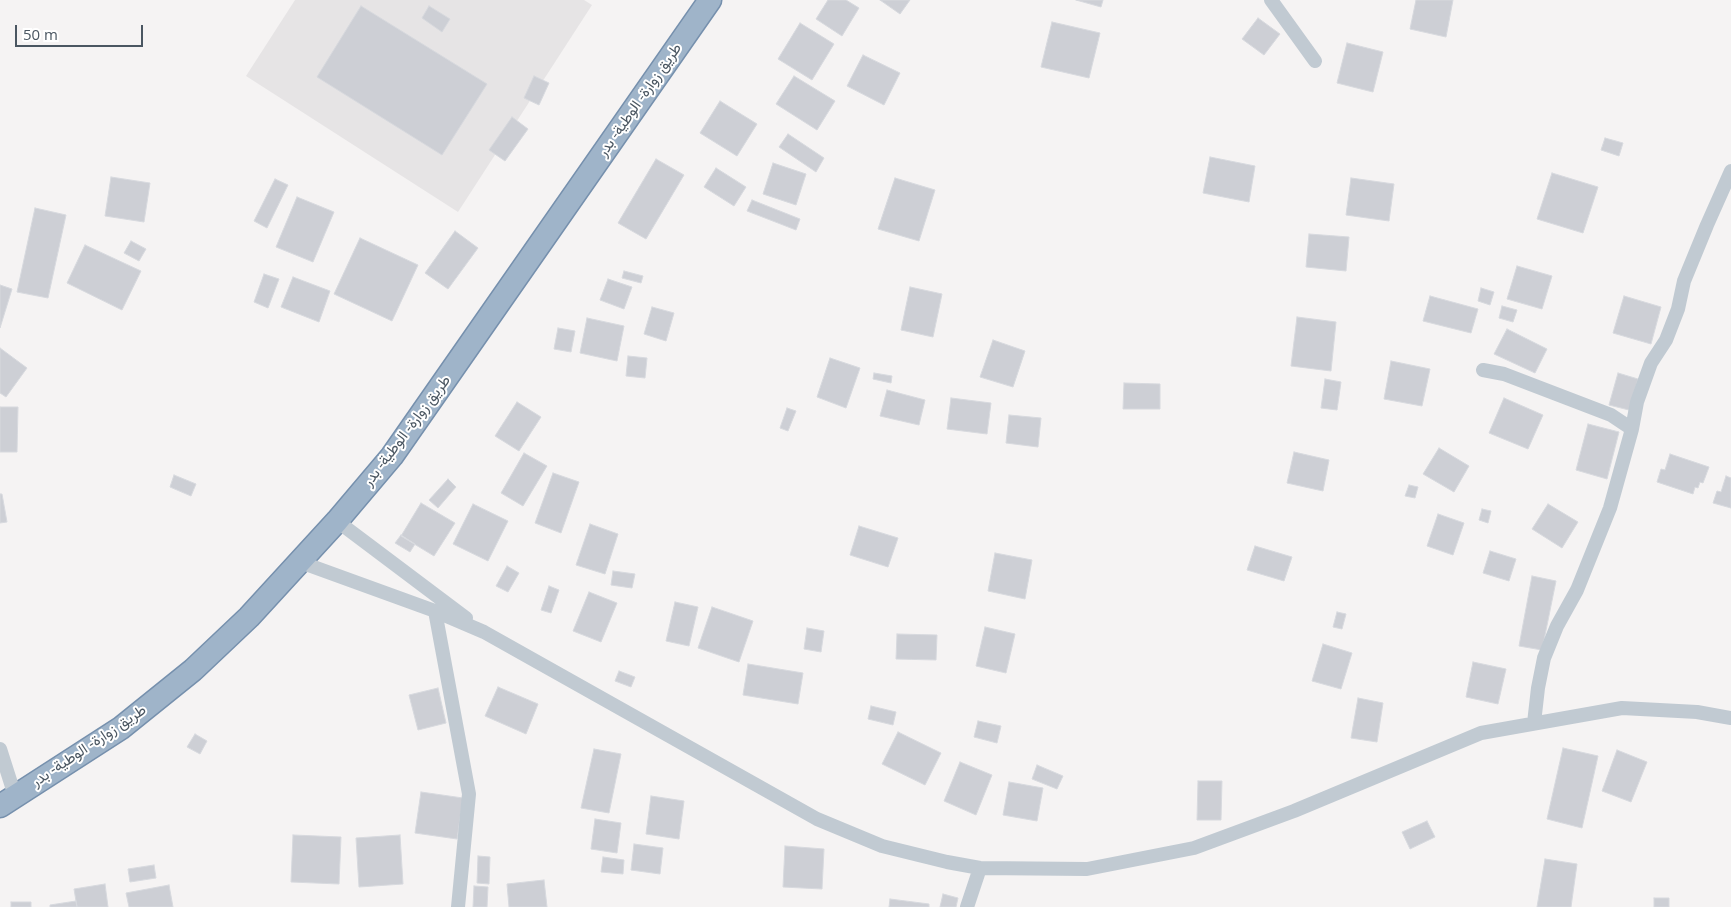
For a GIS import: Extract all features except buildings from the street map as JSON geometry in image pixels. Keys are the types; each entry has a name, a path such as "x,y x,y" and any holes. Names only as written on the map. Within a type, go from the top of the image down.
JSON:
{"highway":[{"name":"طريق زوارة- الوطية- بدر","path":"7,801 121,728 193,670 249,617 337,521 392,456 710,0"}],"street":[{"path":"1271,0 1315,61"},
{"path":"1534,723 1544,658 1557,626 1576,590 1610,508 1632,429 1637,402 1651,363 1666,340 1678,309 1684,281 1706,225 1731,172"},
{"path":"1484,370 1504,374 1611,415 1632,429"},
{"path":"337,521 484,632"},
{"path":"300,562 435,611 484,632 817,819 882,846 980,868 1087,869 1194,848 1294,812 1481,733 1622,708 1697,712 1731,718"},
{"path":"435,611 469,794 458,907"},
{"path":"0,749 7,801"},
{"path":"967,907 980,868"}],"shaded area":[{"path":"295,0 584,0 592,5 458,212 246,76"}]}
